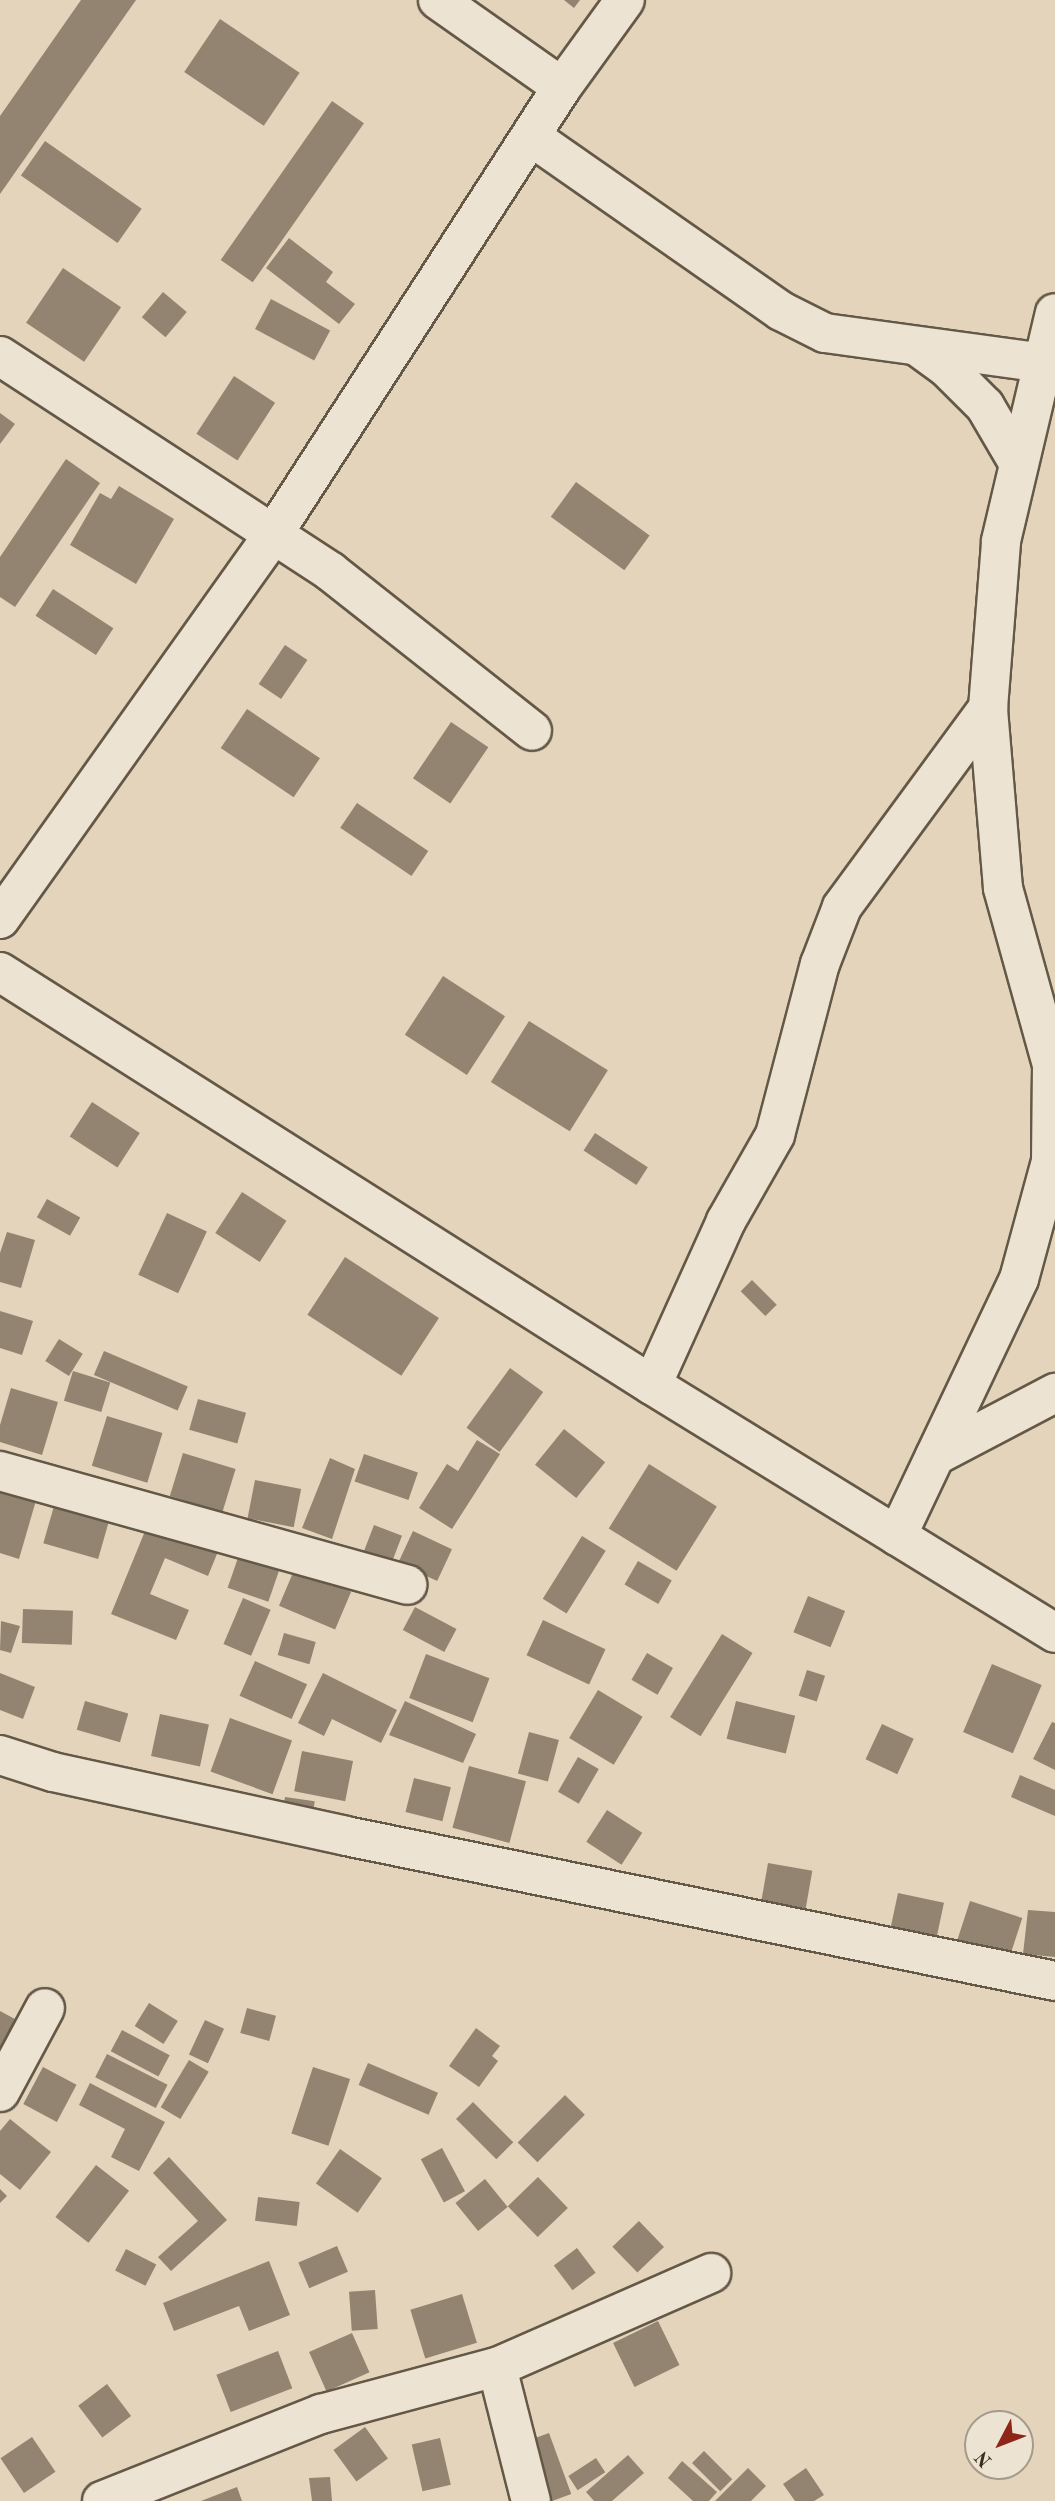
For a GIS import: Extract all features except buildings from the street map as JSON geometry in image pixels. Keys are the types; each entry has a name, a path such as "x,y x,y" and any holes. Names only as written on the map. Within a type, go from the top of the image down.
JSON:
{"street":[{"path":"439,0 562,87"},
{"path":"0,919 272,536 533,138 562,87 625,0"},
{"path":"533,138 781,312 825,333 1043,363"},
{"path":"898,1536 1019,1279 1051,1161 1054,1064 1003,887 988,708 1001,541 1055,313"},
{"path":"918,347 946,367 985,406 1019,464"},
{"path":"0,356 331,572 532,731"},
{"path":"652,1385 726,1221 775,1135 820,964 842,906 988,708"},
{"path":"0,972 652,1385 1055,1633"},
{"path":"935,1457 1055,1393"},
{"path":"0,1471 407,1585"},
{"path":"0,1755 53,1772 333,1833 1055,1981"},
{"path":"0,2092 45,2008"},
{"path":"102,2501 158,2491 321,2414 496,2367 711,2273"},
{"path":"496,2367 531,2501"}]}
